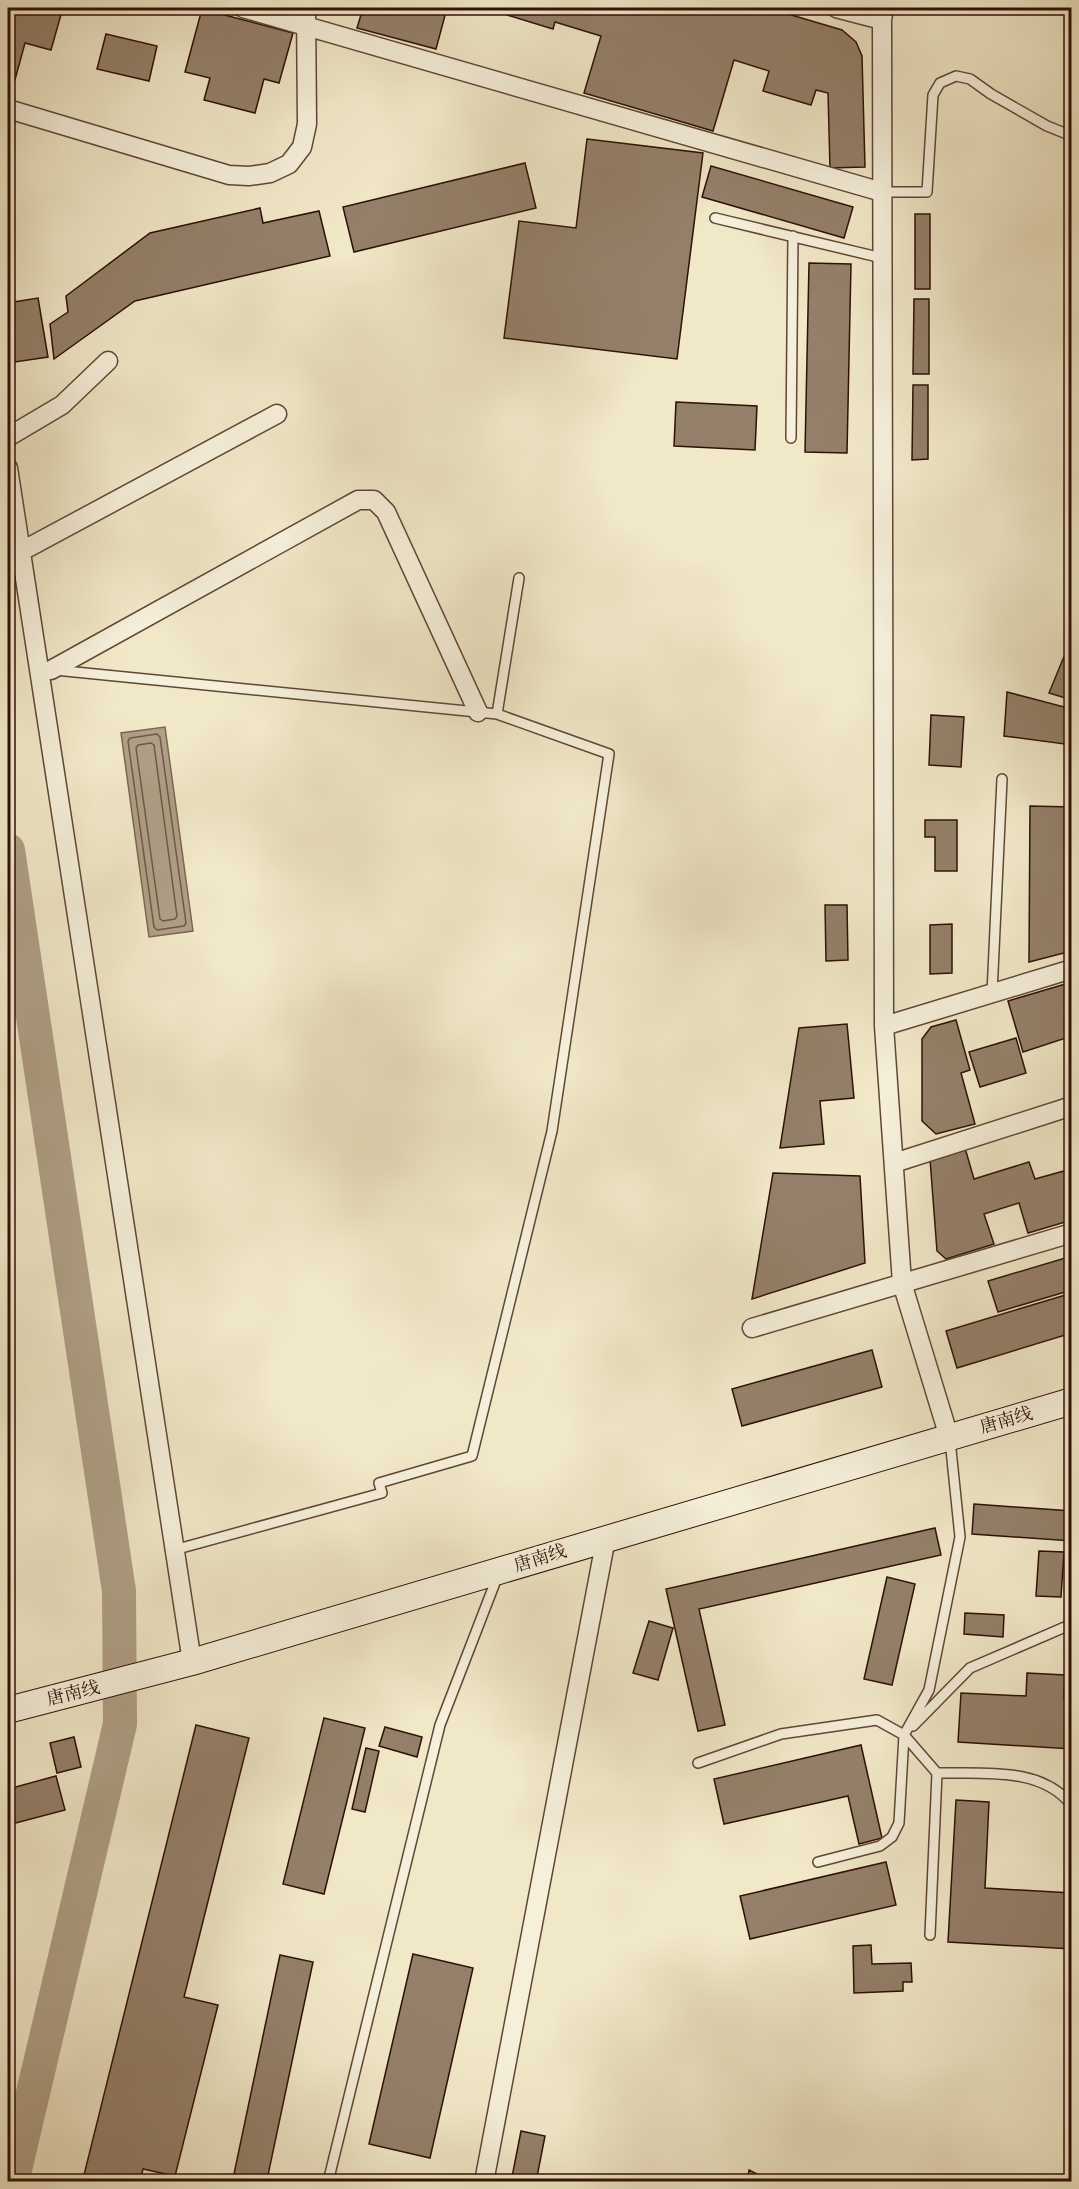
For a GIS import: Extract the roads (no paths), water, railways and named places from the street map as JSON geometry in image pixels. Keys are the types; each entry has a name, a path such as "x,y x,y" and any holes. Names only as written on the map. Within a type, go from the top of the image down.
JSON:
{"street":[{"path":"243,8 307,17 882,192"},
{"path":"836,8 883,14 884,1026 902,1283 949,1437"},
{"path":"8,109 229,176 270,173 289,164 302,147 307,124 307,17"},
{"path":"8,437 62,405 108,361"},
{"path":"20,552 277,414"},
{"path":"8,468 9,488 20,552 45,669 174,1550 186,1664"},
{"path":"45,669 358,500 374,500 386,512 478,712"},
{"path":"884,1026 1071,969"},
{"path":"894,1163 1071,1106"},
{"path":"753,1328 1071,1233"},
{"name":"唐南线","path":"8,1710 186,1664 949,1437 1071,1404"},
{"path":"484,2181 606,1538"}],"lane":[{"path":"882,192 927,192 933,95 940,83 956,76 970,79 991,94 1047,126 1071,136"},
{"path":"715,218 882,258"},
{"path":"791,438 793,236"},
{"path":"497,714 519,578"},
{"path":"45,669 497,714 609,754 552,1131 472,1456 379,1483 382,1493 174,1550"},
{"path":"992,993 1002,779"},
{"path":"818,1862 880,1846 892,1837 899,1822 904,1735 929,1690 960,1538 949,1437"},
{"path":"328,2181 440,1725 500,1570"},
{"path":"904,1735 970,1668 1071,1624"},
{"path":"698,1763 781,1734 877,1720 904,1735 937,1773 930,1935"},
{"path":"937,1773 1008,1774 1035,1780 1062,1794 1071,1806"}],"water":[{"path":"165,727 193,931 149,937 121,733"}],"waterway":[{"path":"8,850 119,1591 120,1724 12,2182"}]}
